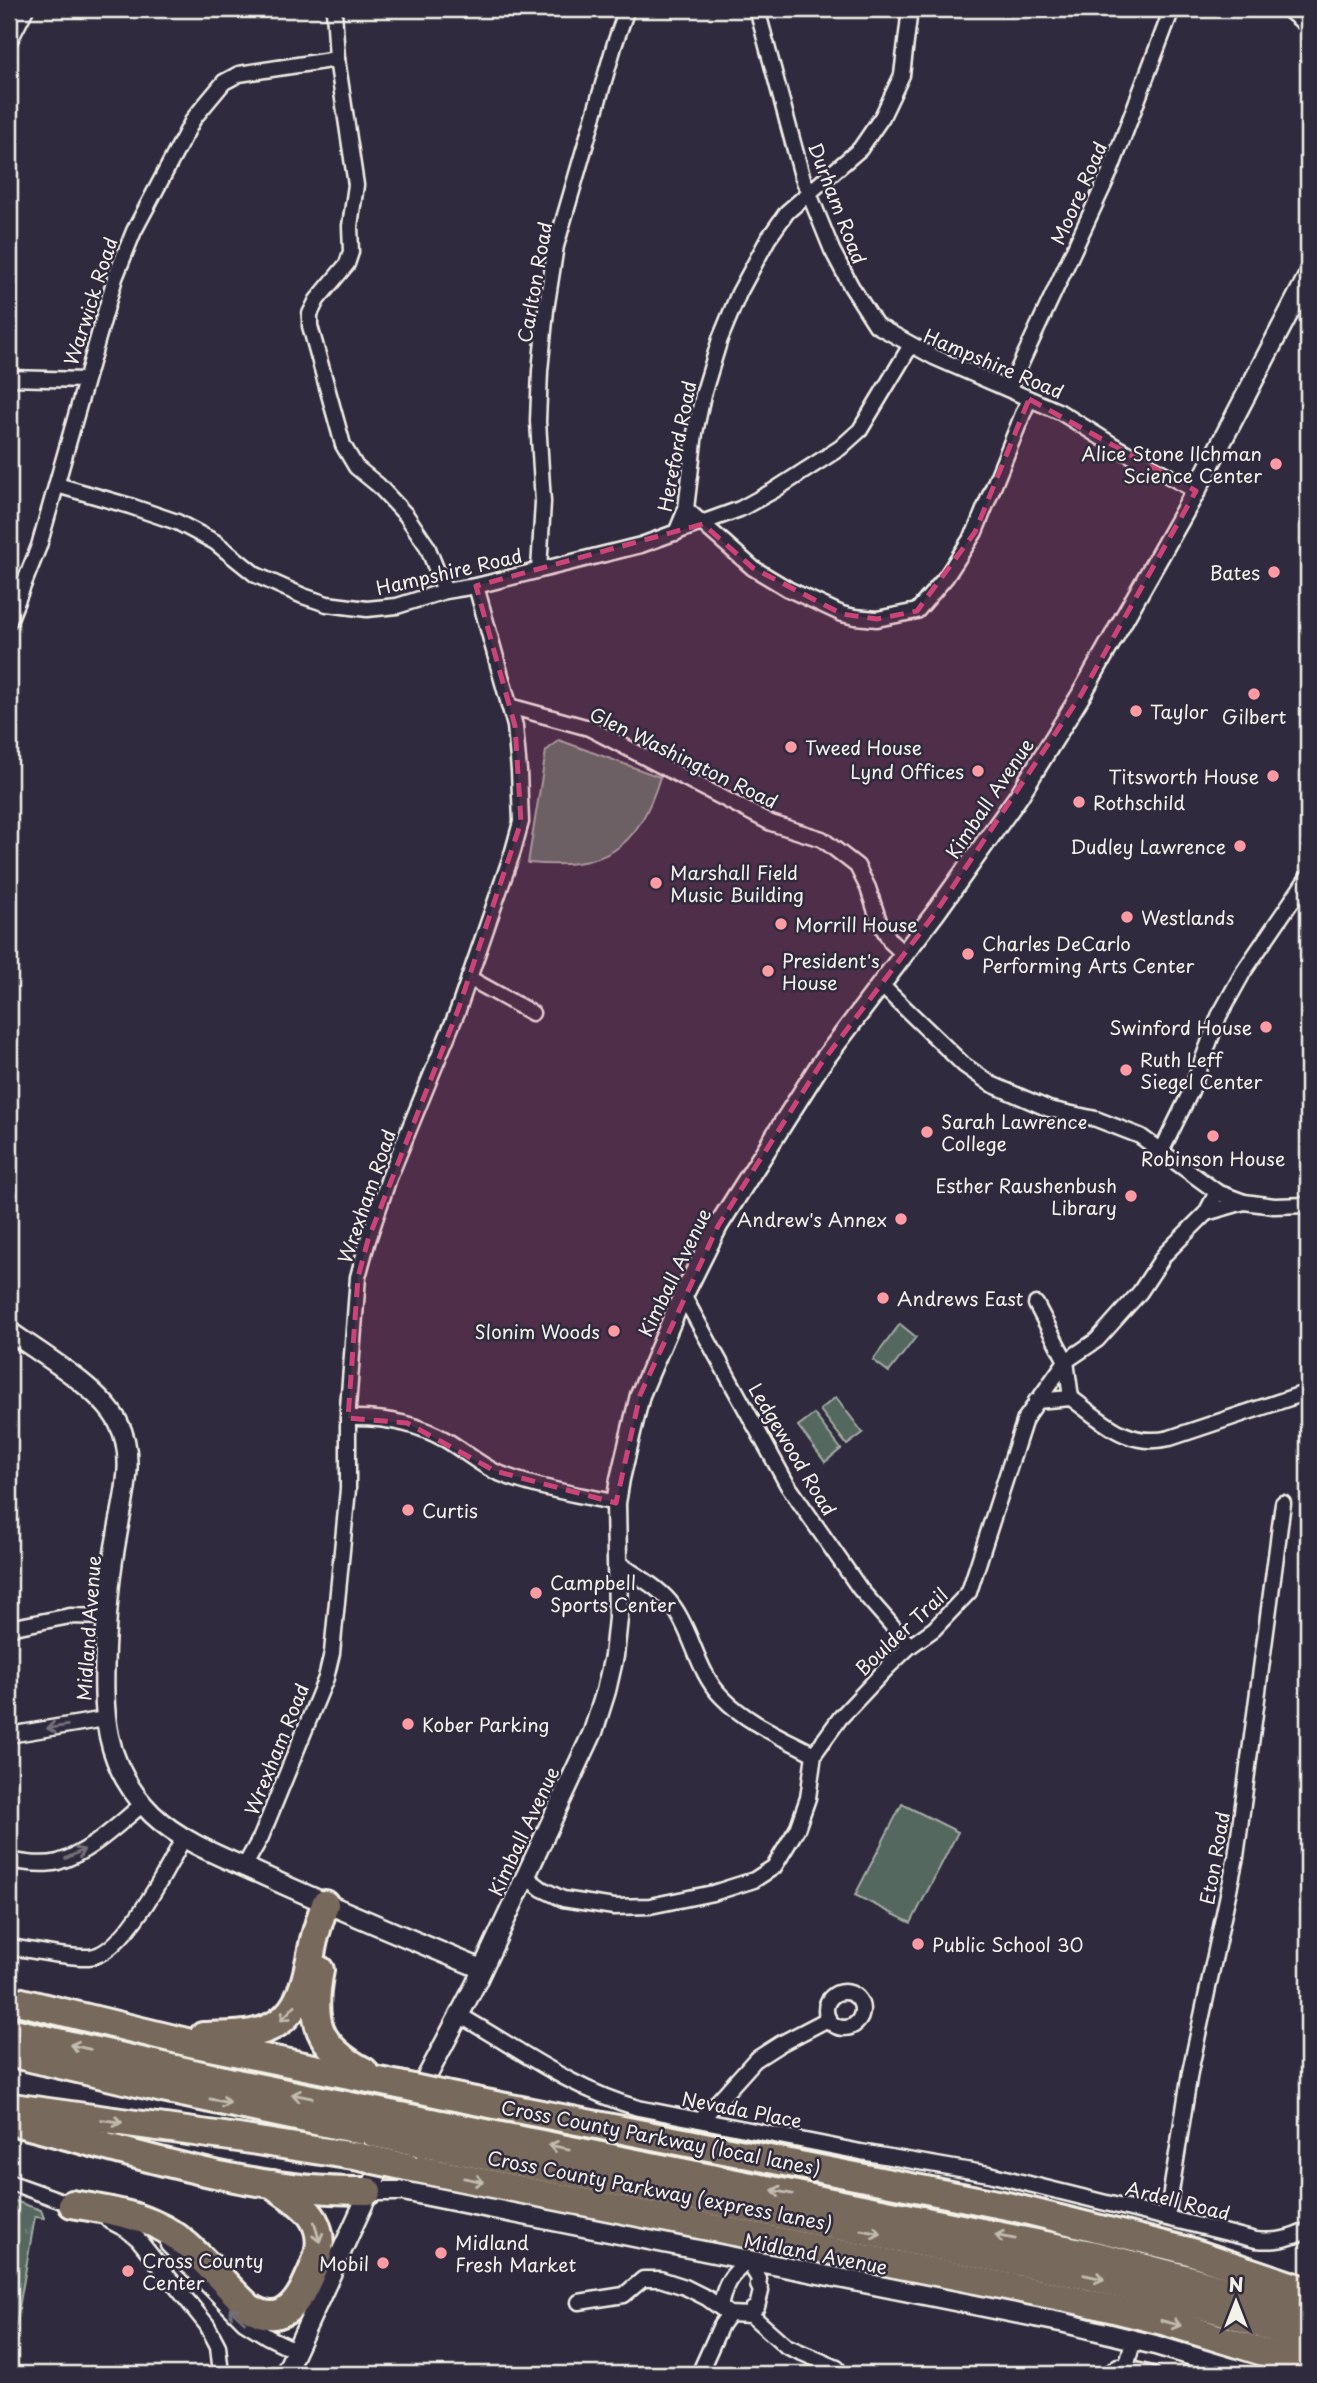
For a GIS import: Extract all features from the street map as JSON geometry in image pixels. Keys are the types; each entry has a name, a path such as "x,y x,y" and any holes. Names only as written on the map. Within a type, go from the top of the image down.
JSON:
{"highway":[{"path":"170,2038 251,2033 271,2027 287,2015 298,2001 305,1984 317,1928 332,1907"},
{"path":"332,1907 317,1985 318,2019 322,2035 330,2048 348,2063 391,2084"},
{"name":"Cross County Parkway (local lanes)","path":"9,1999 170,2038 391,2084 1012,2207 1189,2251 1308,2291"},
{"name":"Cross County Parkway (express lanes)","path":"9,2031 249,2085 379,2123"},
{"name":"Cross County Parkway (express lanes)","path":"9,2053 163,2089 379,2123 1088,2276 1222,2311 1308,2340"},
{"path":"9,2106 360,2157 1082,2301 1170,2323 1308,2367"},
{"path":"9,2121 202,2171 272,2184 344,2192 368,2191"},
{"name":"Cross County Parkway (express lanes)","path":"425,2133 1096,2255 1185,2278 1308,2315"},
{"path":"72,2204 126,2214 160,2227 185,2243 248,2306 261,2313 276,2315 289,2310 299,2299 319,2255 321,2242 318,2228 306,2210 272,2184"},
{"path":"1012,2207 1078,2215 1125,2225 1308,2276"},
{"path":"1279,2357 1308,2373"}],"street":[{"path":"9,42 26,9"},
{"path":"334,9 337,59 356,185 350,226 351,252 347,264 317,300 310,314 310,326 343,444 356,467 378,485 406,515 427,546 445,591"},
{"name":"Carlton Road","path":"539,570 543,502 538,421 545,310 556,246 627,9"},
{"name":"Durham Road","path":"757,9 802,176 832,250 850,286 876,326 911,345"},
{"name":"Hereford Road","path":"676,533 687,509 695,433 703,395 738,293 768,239 787,212 860,149 882,117 902,75 910,9"},
{"name":"Moore Road","path":"1009,389 1110,172 1172,9"},
{"path":"1287,9 1308,26"},
{"name":"Warwick Road","path":"9,621 39,546 115,278 134,231 194,118 224,82 239,74 337,59"},
{"name":"Kimball Avenue","path":"285,2374 368,2191 482,1969 593,1732 614,1656 618,1618 616,1503 620,1479 640,1395 683,1295 718,1226 820,1065 1018,797 1082,695 1196,491 1308,276"},
{"name":"Hampshire Road","path":"57,485 177,522 215,542 256,575 303,596 327,604 367,609 397,606 445,591 476,586 641,545 740,509 840,448 860,430 911,345 1060,412 1196,491"},
{"path":"9,378 85,380"},
{"path":"687,509 753,568 788,589 842,614 877,619 917,611 946,577 975,531 1029,399"},
{"name":"Wrexham Road","path":"244,1867 261,1837 326,1678 332,1653 348,1489 348,1418 358,1277 389,1178 469,978 521,822 515,726 476,586"},
{"name":"Glen Washington Road","path":"509,706 589,728 771,823 822,839 857,866 879,921 891,943 904,954"},
{"path":"1161,1152 1191,1091 1219,1016 1244,971 1308,877"},
{"path":"469,978 532,1013"},
{"path":"880,984 964,1065 991,1084 1049,1109 1096,1119 1140,1136 1217,1192"},
{"name":"Boulder Trail","path":"525,1876 542,1889 563,1899 614,1907 650,1906 713,1893 754,1880 774,1867 797,1829 808,1798 814,1754 839,1718 910,1646 934,1629 969,1592 1025,1419 1066,1361 1097,1340 1140,1292 1165,1254 1206,1213 1217,1192 1244,1202 1274,1206 1308,1205"},
{"name":"Boulder Trail","path":"1206,1213 1244,1202"},
{"name":"Ledgewood Road","path":"683,1295 787,1483 860,1589 910,1646"},
{"path":"1036,1304 1066,1361 1071,1398"},
{"name":"Midland Avenue","path":"9,1331 97,1396 113,1413 124,1435 127,1475 107,1617 103,1696 110,1744 121,1771 143,1804 163,1823 184,1837 244,1867 332,1907 482,1969"},
{"path":"1036,1401 1071,1398 1127,1437 1152,1440 1170,1438 1308,1392"},
{"path":"348,1418 383,1418 407,1423 444,1439 495,1471 547,1488 616,1503"},
{"name":"Eton Road","path":"1167,2217 1190,2072 1236,1857 1283,1503"},
{"path":"617,1562 650,1584 673,1605 710,1682 721,1696 750,1720 814,1754"},
{"path":"9,1628 71,1616 107,1617"},
{"path":"9,1735 105,1719"},
{"path":"9,1860 27,1864 56,1863 91,1846 143,1804"},
{"path":"9,1947 89,1957 113,1947 143,1908 184,1837"},
{"name":"Nevada Place","path":"459,2015 576,2085 638,2108 1038,2185"},
{"path":"701,2120 755,2060 780,2043 828,2019"},
{"path":"9,2182 125,2220 168,2245 244,2322 295,2350"},
{"name":"Ardell Road","path":"1038,2185 1256,2240 1290,2239 1308,2230"},
{"name":"Midland Avenue","path":"368,2191 403,2192 1016,2313 1134,2339 1252,2374"},
{"path":"72,2204 121,2226 143,2244 208,2326 218,2346 221,2374"},
{"path":"699,2374 722,2326 725,2284 732,2273 748,2261 759,2279 751,2304 752,2312 786,2346 837,2368"},
{"path":"579,2302 624,2295 643,2279 660,2279 707,2298 725,2311 752,2312"},
{"path":"1126,2367 1134,2339"},
{"path":"1108,2374 1118,2367 1152,2374"}],"highlighted area":[{"path":"1029,399 1196,491 1081,695 936,912 820,1065 718,1226 640,1395 616,1503 495,1471 407,1423 348,1418 358,1277 368,1240 458,1010 521,822 515,726 476,586 703,524 753,568 842,614 877,619 917,611 975,532"}],"green space":[{"path":"559,740 660,777 651,803 640,823 614,851 597,859 577,863 528,863 546,751"},
{"path":"900,1324 916,1337 889,1372 873,1360"},
{"path":"836,1397 863,1433 847,1445 820,1410"},
{"path":"814,1414 841,1449 825,1462 798,1426"},
{"path":"902,1804 958,1832 911,1923 855,1895"},
{"path":"9,2199 41,2210 44,2218 35,2217 13,2342 9,2341 9,2267 15,2227 9,2226"}],"place":[{"name":"Alice Stone Ilchman Science Center","path":"1276,464"},
{"name":"Bates","path":"1274,572"},
{"name":"Gilbert","path":"1254,694"},
{"name":"Taylor","path":"1136,711"},
{"name":"Tweed House","path":"791,747"},
{"name":"Lynd Offices","path":"978,771"},
{"name":"Titsworth House","path":"1273,776"},
{"name":"Rothschild","path":"1079,802"},
{"name":"Dudley Lawrence","path":"1240,846"},
{"name":"Marshall Field Music Building","path":"656,883"},
{"name":"Westlands","path":"1127,917"},
{"name":"Morrill House","path":"781,924"},
{"name":"Charles DeCarlo Performing Arts Center","path":"968,954"},
{"name":"President's House","path":"768,971"},
{"name":"Swinford House","path":"1266,1027"},
{"name":"Ruth Leff Siegel Center","path":"1126,1070"},
{"name":"Sarah Lawrence College","path":"927,1132"},
{"name":"Robinson House","path":"1213,1136"},
{"name":"Esther Raushenbush Library","path":"1131,1196"},
{"name":"Andrew's Annex","path":"901,1219"},
{"name":"Andrews East","path":"883,1298"},
{"name":"Slonim Woods","path":"614,1331"},
{"name":"Curtis","path":"408,1510"},
{"name":"Campbell Sports Center","path":"536,1593"},
{"name":"Kober Parking","path":"408,1724"},
{"name":"Public School 30","path":"918,1944"},
{"name":"Midland Fresh Market","path":"441,2253"},
{"name":"Mobil","path":"383,2263"},
{"name":"Cross County Center","path":"128,2271"}]}
